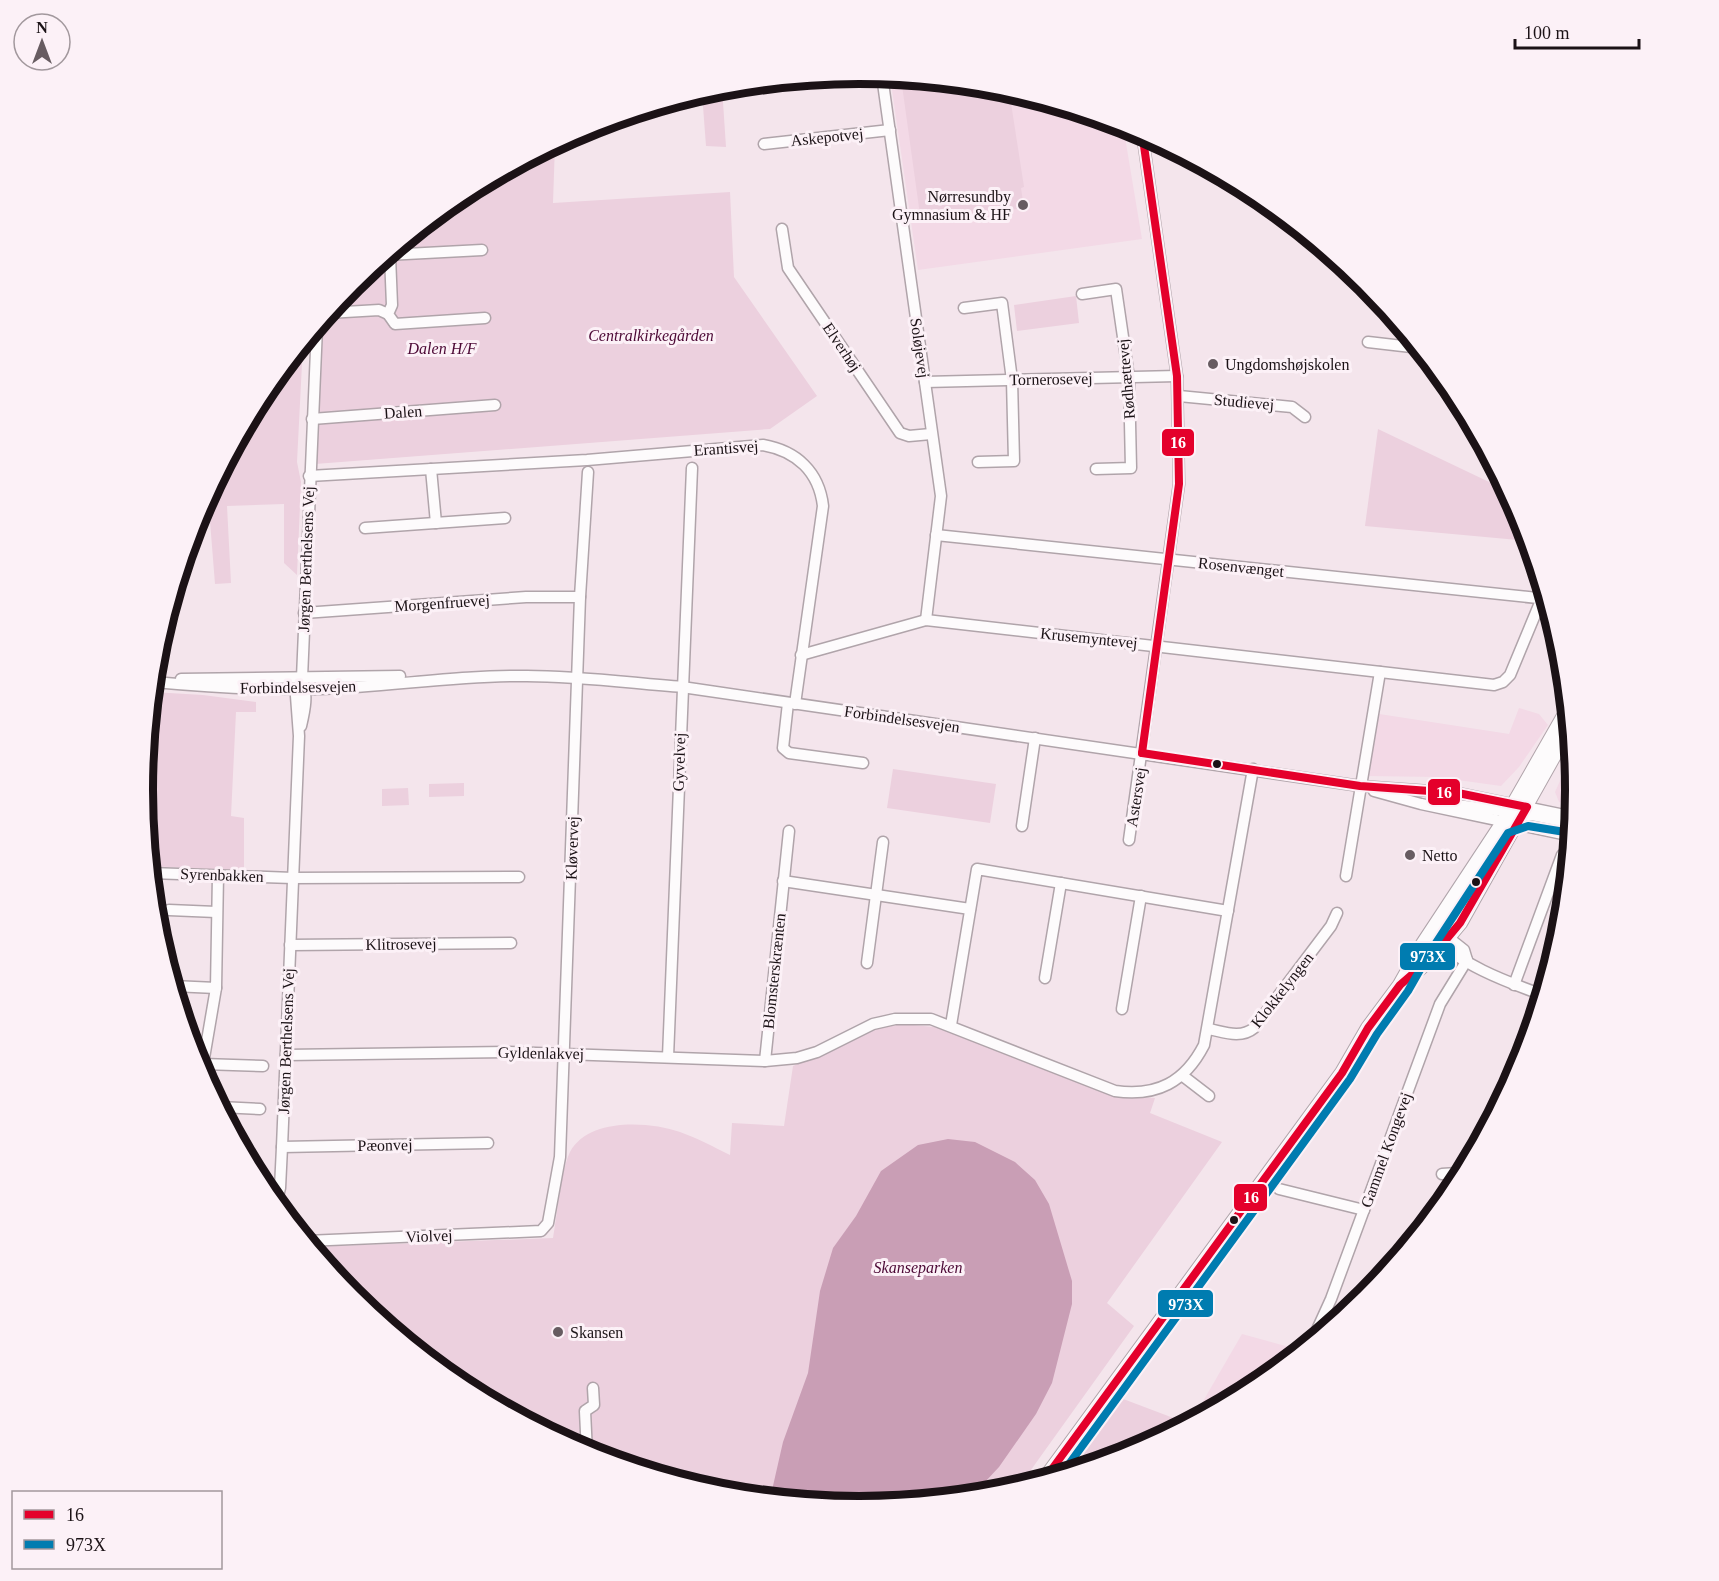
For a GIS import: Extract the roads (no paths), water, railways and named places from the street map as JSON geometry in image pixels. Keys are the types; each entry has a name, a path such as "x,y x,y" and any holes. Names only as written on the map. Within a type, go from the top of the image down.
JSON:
{"main road":[{"path":"1400,985 1446,942 1476,896 1562,721"},
{"path":"1051,1470 1342,1072 1368,1028 1400,985 1432,930 1515,813 1563,737"}],"street":[{"name":"Soløjevej","path":"883,85 941,496 926,620"},
{"name":"Askepotvej","path":"764,144 890,130"},
{"path":"1142,753 1179,484 1177,376 1144,144"},
{"name":"Elverhøj","path":"782,229 788,268 900,433 909,436 931,434"},
{"path":"400,254 482,250"},
{"path":"388,314 393,306 390,263"},
{"name":"Rødhættevej","path":"1082,294 1116,289 1129,378 1131,468 1096,469"},
{"path":"964,308 1002,303 1012,380 1014,461 978,462"},
{"path":"340,312 380,310 388,314 395,324 485,318"},
{"path":"309,476 316,339"},
{"path":"1368,342 1409,347"},
{"name":"Tornerosevej","path":"925,382 1177,376"},
{"name":"Studievej","path":"1179,396 1292,407 1305,417"},
{"name":"Dalen","path":"312,419 495,405"},
{"name":"Erantisvej","path":"309,476 587,460 763,445 785,451 808,467 821,491 823,506 801,655 782,742 783,748 789,753 863,763"},
{"name":"Gyvelvej","path":"668,1057 692,468"},
{"path":"431,469 436,523"},
{"name":"Kløvervej","path":"548,1223 560,1157 580,597 588,472"},
{"name":"Jørgen Berthelsens Vej","path":"279,1193 309,476"},
{"path":"365,528 505,518"},
{"name":"Rosenvænget","path":"936,535 1539,599"},
{"name":"Morgenfruevej","path":"304,613 526,597 580,597"},
{"name":"Krusemyntevej","path":"801,655 926,620 1494,685 1503,682 1510,675 1541,605"},
{"path":"1346,876 1380,672"},
{"name":"Forbindelsesvejen","path":"162,681 197,678 396,676 442,678"},
{"name":"Forbindelsesvejen","path":"162,683 223,689 301,689 442,678 526,676 578,677 682,687 1360,786 1458,793 1515,813"},
{"path":"1022,826 1035,738"},
{"name":"Astersvej","path":"1129,840 1142,753"},
{"path":"1209,1096 1183,1076 1196,1060 1209,1029 1253,769"},
{"name":"Forbindelsesvejen","path":"1360,786 1415,803 1457,805 1515,813"},
{"path":"1412,788 1415,803"},
{"path":"1515,813 1565,816"},
{"path":"1515,813 1565,822"},
{"path":"1515,813 1564,833"},
{"name":"Blomsterskrænten","path":"765,1061 789,831"},
{"path":"867,963 883,842"},
{"path":"1514,985 1561,868"},
{"path":"951,1025 977,869 1228,911"},
{"name":"Syrenbakken","path":"158,873 293,878"},
{"path":"204,1053 216,988 218,875"},
{"path":"293,878 519,877"},
{"path":"783,881 970,909"},
{"path":"1045,978 1061,883"},
{"path":"1122,1010 1141,896"},
{"path":"169,910 216,912"},
{"name":"Klokkelyngen","path":"1209,1029 1238,1034 1248,1033 1254,1028 1331,926 1337,913"},
{"path":"1432,930 1458,957 1514,985 1536,993"},
{"name":"Klitrosevej","path":"290,945 511,943"},
{"name":"Gammel Kongevej","path":"1318,1328 1331,1299 1440,1004 1467,960"},
{"path":"181,986 216,988"},
{"name":"Gyldenlakvej","path":"286,1055 564,1053 765,1061 797,1058 817,1052 873,1024 895,1019 931,1019 1115,1091 1134,1094 1150,1092 1169,1086 1183,1076"},
{"path":"210,1068 263,1066"},
{"path":"228,1107 260,1109"},
{"name":"Pæonvej","path":"282,1147 488,1143"},
{"path":"1442,1174 1453,1173"},
{"path":"1279,1189 1364,1210"},
{"name":"Violvej","path":"315,1241 541,1231 548,1223"},
{"path":"586,1442 585,1411 594,1405 593,1388"}],"place":[{"name":"Nørresundby Gymnasium & HF","path":"1023,205"},
{"name":"Ungdomshøjskolen","path":"1213,364"},
{"name":"Netto","path":"1410,855"},
{"name":"Skansen","path":"558,1332"}],"park label":[{"name":"Centralkirkegården","path":"651,335"},
{"name":"Dalen H/F","path":"442,348"},
{"name":"Skanseparken","path":"918,1267"}]}
